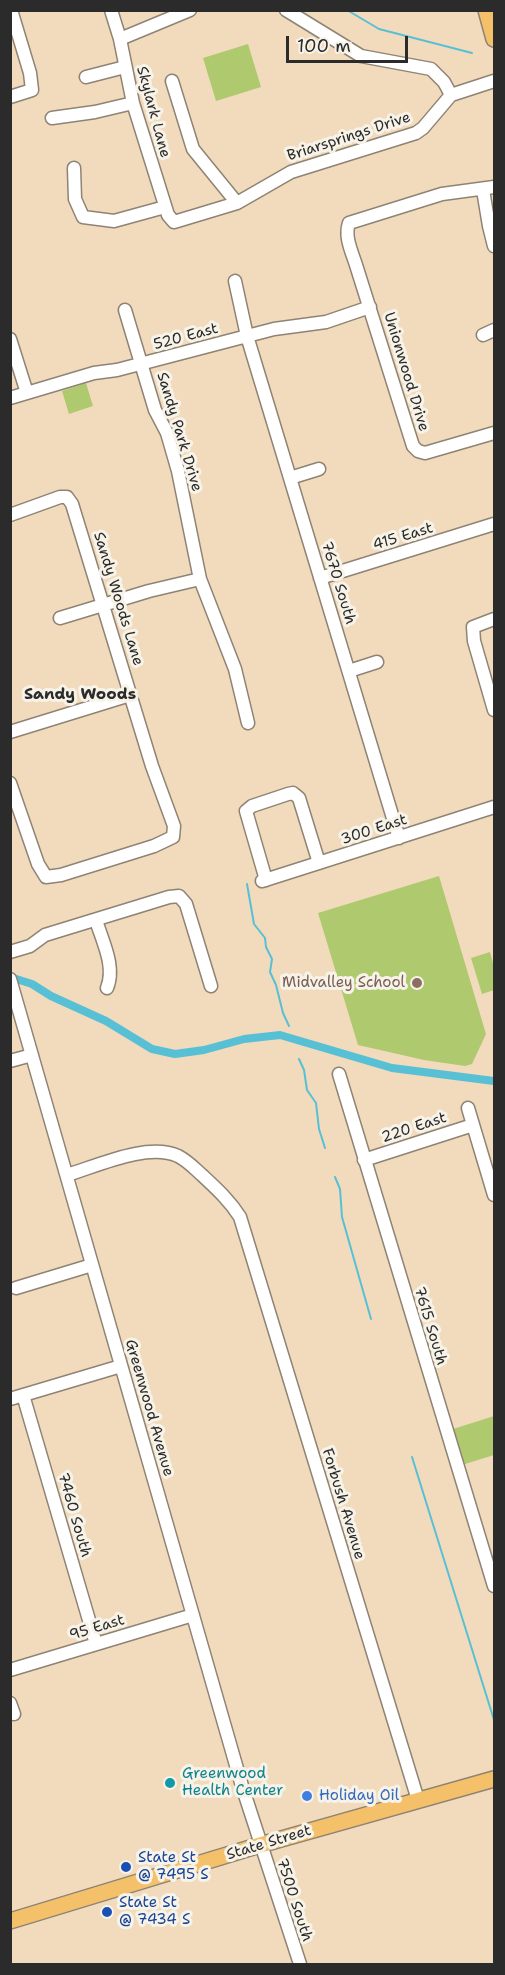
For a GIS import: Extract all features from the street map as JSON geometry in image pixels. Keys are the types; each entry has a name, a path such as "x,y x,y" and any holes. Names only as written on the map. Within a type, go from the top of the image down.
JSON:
{"main road":[{"path":"486,10 495,39"},
{"name":"State Street","path":"10,1921 260,1845 495,1779"}],"street":[{"path":"10,97 32,90 30,73 11,10"},
{"name":"Skylark Lane","path":"111,10 120,39 133,103 171,220"},
{"path":"120,39 190,10"},
{"path":"286,10 361,56 430,69 444,82 451,95 495,81"},
{"path":"86,77 125,67"},
{"path":"172,81 193,149 237,203"},
{"name":"Briarsprings Drive","path":"171,220 178,222 237,203 291,172 416,133 451,95"},
{"path":"52,118 95,112 133,103"},
{"path":"74,168 75,200 83,218 114,221 165,207"},
{"path":"489,188 489,226 495,246"},
{"name":"Unionwood Drive","path":"489,188 442,194 349,223 347,237 410,439 418,452 433,452 495,433"},
{"name":"7670 South","path":"235,281 247,336 399,838"},
{"name":"520 East","path":"10,398 94,373 142,364 247,336 326,322 370,307"},
{"name":"Sandy Park Drive","path":"125,310 155,410 166,433 178,471 200,579 235,669 248,723"},
{"path":"10,339 27,393"},
{"path":"290,478 319,469"},
{"name":"Sandy Woods Lane","path":"10,516 43,502 67,497 77,516 152,766 174,826 173,837 154,846 72,872 46,877 38,864 10,783"},
{"name":"415 East","path":"320,578 495,524"},
{"path":"60,618 200,579"},
{"path":"495,619 473,627 474,641 495,710"},
{"path":"349,671 377,662"},
{"path":"10,732 130,695"},
{"name":"300 East","path":"319,863 299,798 292,793 252,806 246,811 264,881 495,807"},
{"path":"10,952 30,946 45,935 169,897 182,897 211,986"},
{"path":"96,920 111,968 106,988"},
{"name":"Greenwood Avenue","path":"11,982 260,1845"},
{"path":"10,1061 32,1055"},
{"name":"7615 South","path":"339,1074 495,1586"},
{"path":"468,1108 494,1193"},
{"name":"220 East","path":"364,1160 473,1125"},
{"name":"Forbush Avenue","path":"67,1175 152,1151 169,1153 186,1160 225,1197 240,1217 418,1800"},
{"path":"16,1288 92,1265"},
{"path":"10,1399 121,1366"},
{"name":"7460 South","path":"24,1395 96,1644"},
{"name":"95 East","path":"10,1670 193,1615"},
{"name":"7500 South","path":"260,1845 300,1965"}],"green space":[{"path":"248,44 261,87 216,101 203,58"},
{"path":"86,383 93,406 69,414 62,391"},
{"name":"Midvalley School","path":"439,876 486,1034 472,1064 465,1066 424,1060 358,1045 318,913"},
{"path":"490,952 494,967 494,990 482,994 471,958"},
{"path":"494,1416 494,1455 462,1465 450,1430"}],"waterway":[{"path":"347,10 379,29 472,53"},
{"path":"247,884 254,924 265,938 266,947 272,959 270,972 289,1026"},
{"path":"10,977 32,984 51,996 106,1021 152,1049 175,1054 204,1050 244,1039 280,1035 392,1068 494,1081"},
{"path":"299,1059 304,1070 307,1090 316,1103 319,1129 325,1148"},
{"path":"335,1177 340,1189 342,1217 371,1319"},
{"path":"412,1457 494,1720"}],"place":[{"name":"Midvalley School","path":"417,983"},
{"name":"Greenwood Health Center","path":"170,1783"},
{"name":"Holiday Oil","path":"307,1796"},
{"name":"State St @ 7495 S","path":"126,1867"},
{"name":"State St @ 7434 S","path":"107,1912"}],"district":[{"name":"Sandy Woods","path":"80,695"}]}
